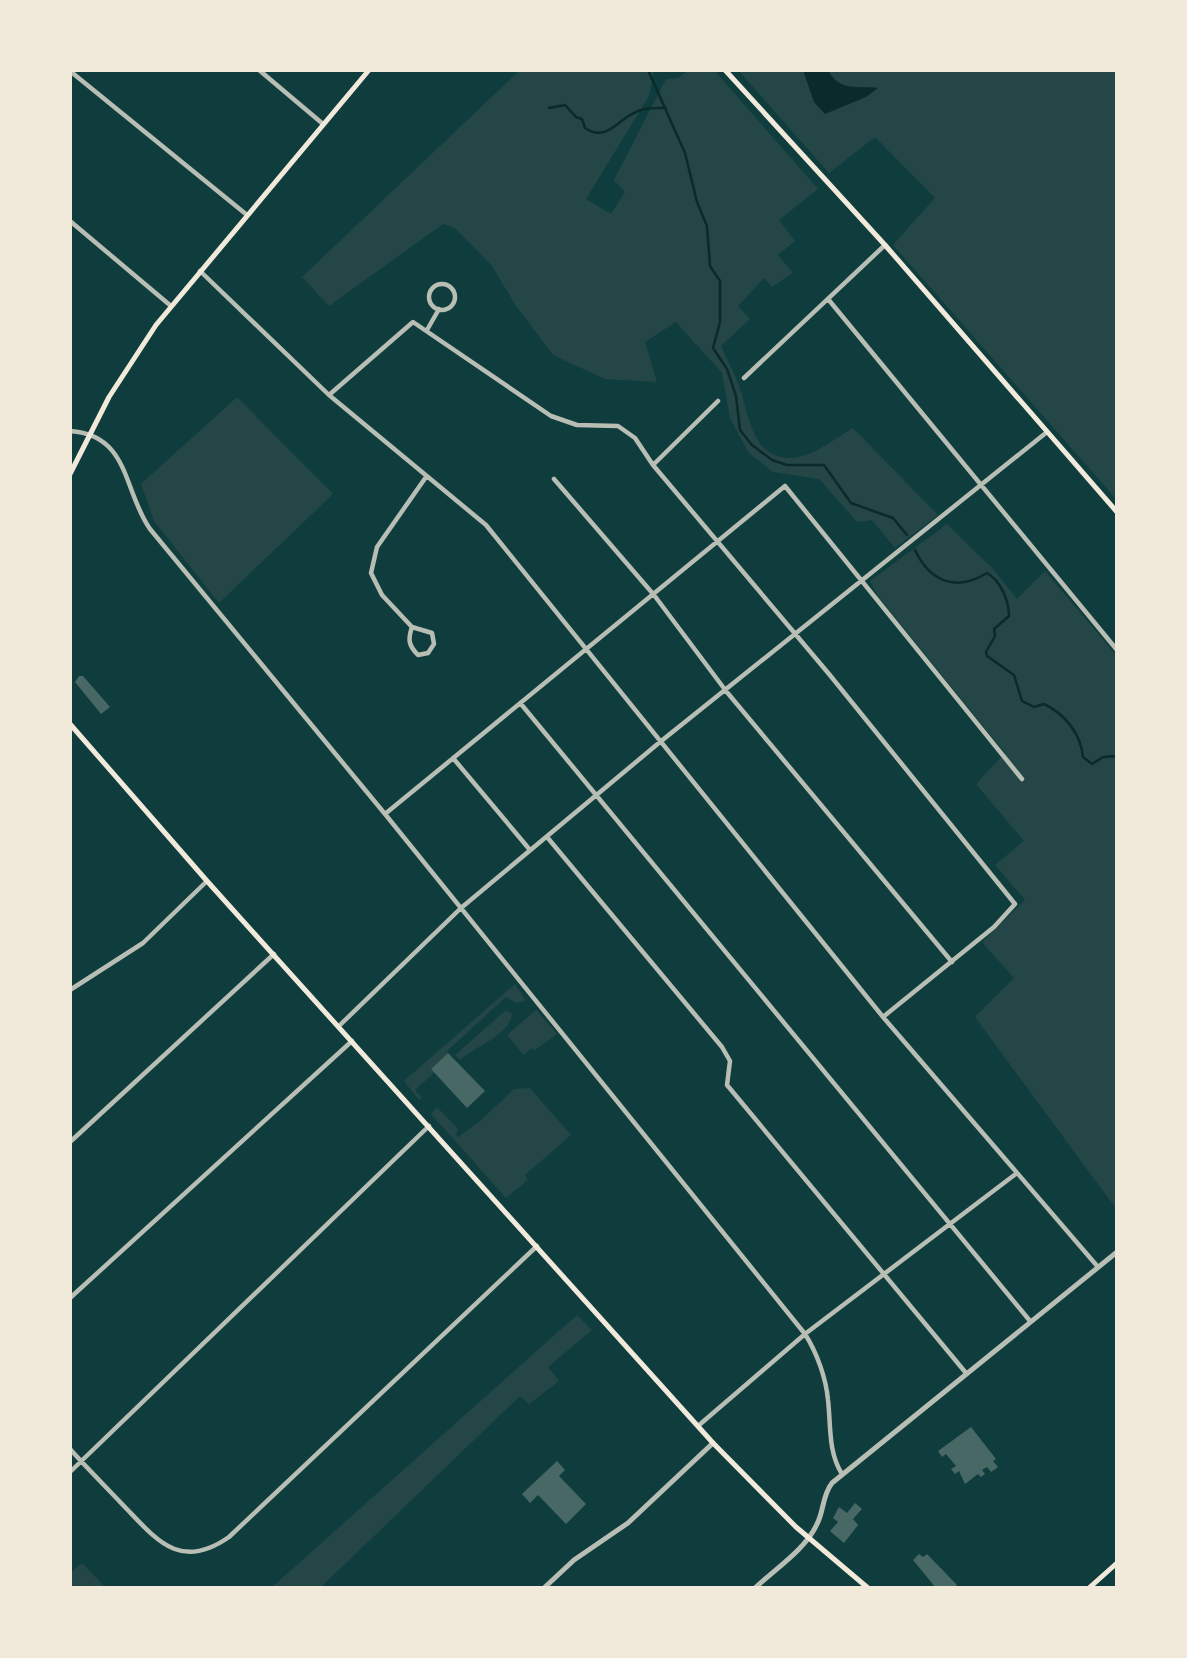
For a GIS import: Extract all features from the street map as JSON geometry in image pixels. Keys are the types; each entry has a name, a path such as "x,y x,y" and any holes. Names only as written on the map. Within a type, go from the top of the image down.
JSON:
{"main road":[{"path":"70,474 122,374 171,306 369,70"},
{"path":"725,70 885,245 1117,512"},
{"path":"70,724 207,881 340,1025 713,1443 808,1539 868,1588"},
{"path":"1089,1588 1117,1563"}],"street":[{"path":"260,70 323,124"},
{"path":"70,71 247,215"},
{"path":"70,220 171,306"},
{"path":"744,378 885,245"},
{"path":"200,271 328,395 486,525 883,1017 1098,1267"},
{"path":"427,330 439,309 451,306 455,299 453,291 447,285 439,284 430,292 430,301 439,309"},
{"path":"828,299 1117,650"},
{"path":"328,395 413,322 551,416 577,425 618,426 635,438 653,465 718,540 1015,904 1009,915 883,1017"},
{"path":"653,465 718,401"},
{"path":"70,431 89,436 114,451 121,462 137,508 149,529 385,814 805,1334 818,1360 827,1395 833,1455 842,1474"},
{"path":"340,1025 461,908 530,850 660,742 1047,432"},
{"path":"412,627 408,639 411,648 418,654 428,653 434,644 432,633 423,628 412,627 382,595 371,573 377,547 426,477"},
{"path":"554,480 653,595 726,691 952,962"},
{"path":"385,814 785,486 1022,779"},
{"path":"520,703 1030,1321"},
{"path":"453,758 530,850"},
{"path":"547,837 722,1047 730,1061 727,1085 966,1373"},
{"path":"70,990 143,943 207,881"},
{"path":"71,1138 274,954"},
{"path":"70,1298 353,1040"},
{"path":"70,1472 429,1126"},
{"path":"698,1426 805,1334 1017,1173"},
{"path":"70,1449 161,1544 194,1553 211,1549 229,1537 537,1245"},
{"path":"755,1588 808,1539 818,1524 826,1490 842,1474 1117,1252"},
{"path":"544,1588 580,1555 628,1523 713,1443"}],"shaded area":[{"path":"520,70 654,70 649,96 586,199 611,214 625,192 614,180 666,79 678,78 689,70 714,70 818,189 779,220 795,241 778,255 793,273 772,287 764,278 738,306 750,319 721,346 759,442 767,451 777,456 798,457 815,451 853,428 938,515 895,548 872,520 857,522 819,479 773,472 748,452 730,418 722,373 676,322 645,342 657,382 605,379 553,355 516,306 492,266 455,228 443,224 329,306 302,277"},
{"path":"738,70 1117,70 1117,500 893,245 935,198 875,137 829,173"},
{"path":"803,70 828,70 844,85 878,88 866,97 825,114 814,102"},
{"path":"237,397 333,494 219,603 154,521 141,484"},
{"path":"947,524 993,569 1017,599 1045,571 1117,656 1117,1210 975,1017 1014,978 982,942 1025,900 995,865 1024,841 976,784 1005,753 877,595 870,581"},
{"path":"515,984 526,1001 516,1003 506,997 447,1051 431,1069 434,1073 415,1090 422,1098 419,1100 404,1081"},
{"path":"506,1010 512,1014 505,1028 460,1060 455,1055"},
{"path":"536,1010 557,1034 535,1050 531,1048 524,1055 507,1035"},
{"path":"530,1088 571,1135 525,1175 528,1180 506,1198 431,1114 436,1108 439,1109 458,1129 458,1137 480,1121 514,1089"},
{"path":"577,1315 592,1330 548,1367 559,1381 529,1404 520,1396 320,1588 271,1588"},
{"path":"82,1563 106,1588 70,1588 70,1573"}],"building":[{"path":"79,676 83,676 110,707 101,714 75,682"},
{"path":"448,1053 485,1091 467,1108 431,1069"},
{"path":"971,1427 996,1459 993,1461 998,1467 991,1472 987,1467 982,1470 985,1474 981,1477 978,1474 965,1484 959,1471 955,1474 951,1469 956,1466 946,1454 942,1457 938,1451"},
{"path":"557,1461 565,1470 559,1476 586,1504 566,1524 538,1495 530,1503 522,1494"},
{"path":"855,1503 862,1509 853,1519 858,1525 844,1543 830,1531 838,1522 833,1518 839,1507 847,1513"},
{"path":"919,1554 923,1557 927,1554 957,1585 953,1588 936,1588 913,1560"}],"waterway":[{"path":"648,70 685,153 697,202 707,226 710,266 720,281 720,322 713,348 727,369 736,396 740,430 752,445 772,460 787,465 824,465 851,503 893,518 907,535"},
{"path":"549,108 565,105 576,117 582,119 585,128 600,133 641,110 666,108"},
{"path":"915,550 928,570 945,581 965,582 987,573 996,581 1006,598 1009,616 994,629 995,636 986,652 987,656 1014,675 1022,701 1034,707 1044,704 1065,719 1079,740 1083,757 1092,764 1103,757 1117,756"}]}
